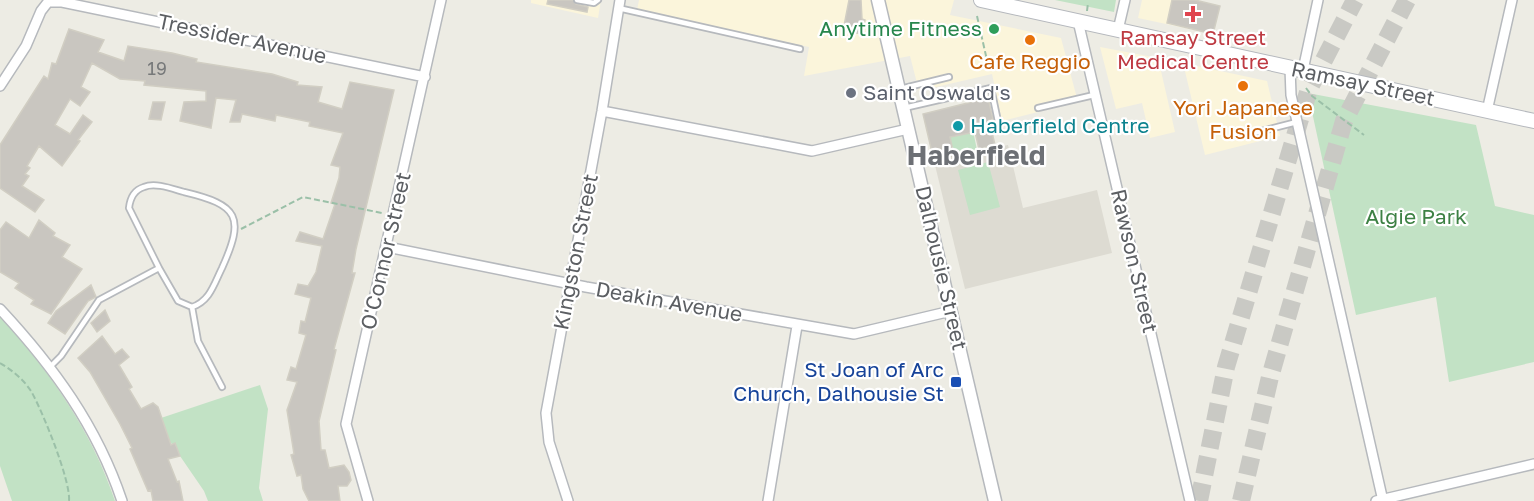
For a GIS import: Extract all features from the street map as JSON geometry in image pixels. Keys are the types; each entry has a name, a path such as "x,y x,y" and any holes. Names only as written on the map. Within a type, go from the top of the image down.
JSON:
{"main road":[{"name":"Ramsay Street","path":"981,0 1082,16 1118,30 1534,121"}],"street":[{"name":"O'Connor Street","path":"368,501 346,424 441,0"},
{"name":"Dalhousie Street","path":"878,0 995,501"},
{"path":"1118,30 1125,0"},
{"path":"1318,0 1297,69 1288,78 1381,500 1534,464"},
{"path":"1487,111 1512,0"},
{"name":"Tressider Avenue","path":"0,86 26,46 41,11 48,2 62,2 424,77"},
{"name":"Kingston Street","path":"568,501 549,442 546,413 602,111 619,4"},
{"name":"Rawson Street","path":"1082,16 1095,95 1190,501"},
{"path":"602,111 812,151 908,129"},
{"name":"Deakin Avenue","path":"387,247 570,284 797,326 854,334 951,311"},
{"path":"0,309 51,366 82,412 110,467 122,501"},
{"path":"768,501 797,326"}],"lane":[{"path":"577,0 594,3 598,0"},
{"path":"619,4 800,50"},
{"path":"900,89 949,77"},
{"path":"904,108 991,88 1000,131"},
{"path":"1038,108 1095,95"},
{"path":"1242,136 1297,122"},
{"path":"147,185 214,199 225,206 233,216 236,232 207,300 192,307 178,301 129,208 130,201 140,188 147,185"},
{"path":"51,366 61,356 99,300 159,268"},
{"path":"192,307 198,340 222,387"}],"path":[{"path":"1082,16 1088,3"},
{"path":"977,16 989,69"},
{"path":"1306,88 1311,96 1364,135"},
{"path":"236,232 303,197 373,212"},
{"path":"0,363 12,370 30,391 63,471 69,501"}],"shaded area":[{"path":"531,0 601,0 598,18 531,3"},
{"path":"639,0 954,0 950,15 1061,38 1078,102 1002,121 992,74 919,91 910,56 804,76 809,47 637,10"},
{"name":"Ramsay Street Medical Centre","path":"1142,0 1195,0 1220,6 1213,34 1138,18"},
{"path":"1100,47 1158,58 1175,132 1150,138 1142,103 1116,109"},
{"path":"1183,63 1267,81 1280,136 1205,155"},
{"path":"1008,145 1023,208 1097,190 1112,253 965,289 934,161"}],"green space":[{"path":"1055,0 1116,0 1114,12"},
{"name":"Algie Park","path":"1313,94 1476,125 1495,206 1534,215 1534,362 1449,382 1436,297 1356,315 1309,98"},
{"path":"972,126 977,150 954,155 949,132"},
{"path":"988,162 1000,207 970,215 958,170"},
{"path":"0,317 35,358 67,403 94,450 115,501 12,501 0,466"},
{"path":"260,385 268,409 259,488 263,501 208,501 204,491 169,440 161,418"}],"building":[{"path":"548,0 573,0 576,4 588,7 587,12 547,4"},
{"path":"849,0 861,0 862,19 865,20 862,34 843,31"},
{"name":"Ramsay Street Medical Centre","path":"1172,0 1195,0 1220,6 1213,34 1167,23"},
{"path":"69,29 104,40 98,52 124,61 128,46 172,53 197,59 196,62 272,74 298,82 297,85 322,87 318,102 342,109 350,82 394,90 356,249 352,273 355,273 334,349 336,350 319,421 321,450 325,450 329,468 344,465 349,472 351,480 347,486 338,486 340,501 309,501 303,489 301,475 297,476 291,455 294,454 287,410 297,382 287,380 291,367 296,369 306,335 299,333 301,321 305,322 311,298 295,294 298,284 308,286 316,272 322,246 296,241 300,232 323,239 335,204 331,203 339,178 340,167 331,165 343,133 309,126 310,122 276,115 275,121 242,114 240,122 230,122 236,100 216,98 211,128 180,121 184,102 206,101 206,91 144,85 145,81 120,79 92,63 81,87 90,92 80,106 70,99 55,125 70,134 83,115 92,122 62,166 39,146 27,166 30,168 25,174 29,176 22,186 44,200 35,212 0,188 0,145 44,76 48,79 52,63 56,64"},
{"name":"Haberfield Centre","path":"988,98 993,119 989,120 995,145 979,149 975,132 950,137 954,156 934,161 923,114"},
{"path":"153,102 165,102 161,120 149,119"},
{"path":"39,220 55,233 53,236 70,245 62,257 82,269 51,314 31,304 34,300 15,288 19,283 0,272 0,230 6,222 29,238"},
{"path":"91,285 96,297 88,301 65,334 48,323 56,311"},
{"path":"105,310 110,321 97,332 91,323"},
{"path":"102,336 115,354 122,349 129,357 119,365 141,409 153,403 158,407 171,445 175,443 180,456 168,459 177,482 179,481 183,501 153,501 151,490 148,491 130,449 132,448 120,424 90,372 78,358"}],"tunnel":[{"path":"1199,501 1226,367 1309,89 1355,0"},
{"path":"1241,501 1270,377 1344,121 1407,0"}],"place":[{"name":"Ramsay Street Medical Centre","path":"1193,14"},
{"name":"Anytime Fitness","path":"994,29"},
{"name":"Cafe Reggio","path":"1030,40"},
{"name":"Yori Japanese Fusion","path":"1243,86"},
{"name":"Saint Oswald's","path":"851,93"},
{"name":"Haberfield Centre","path":"958,126"},
{"name":"St Joan of Arc Church, Dalhousie St","path":"956,382"}],"district":[{"name":"Haberfield","path":"976,156"}]}
